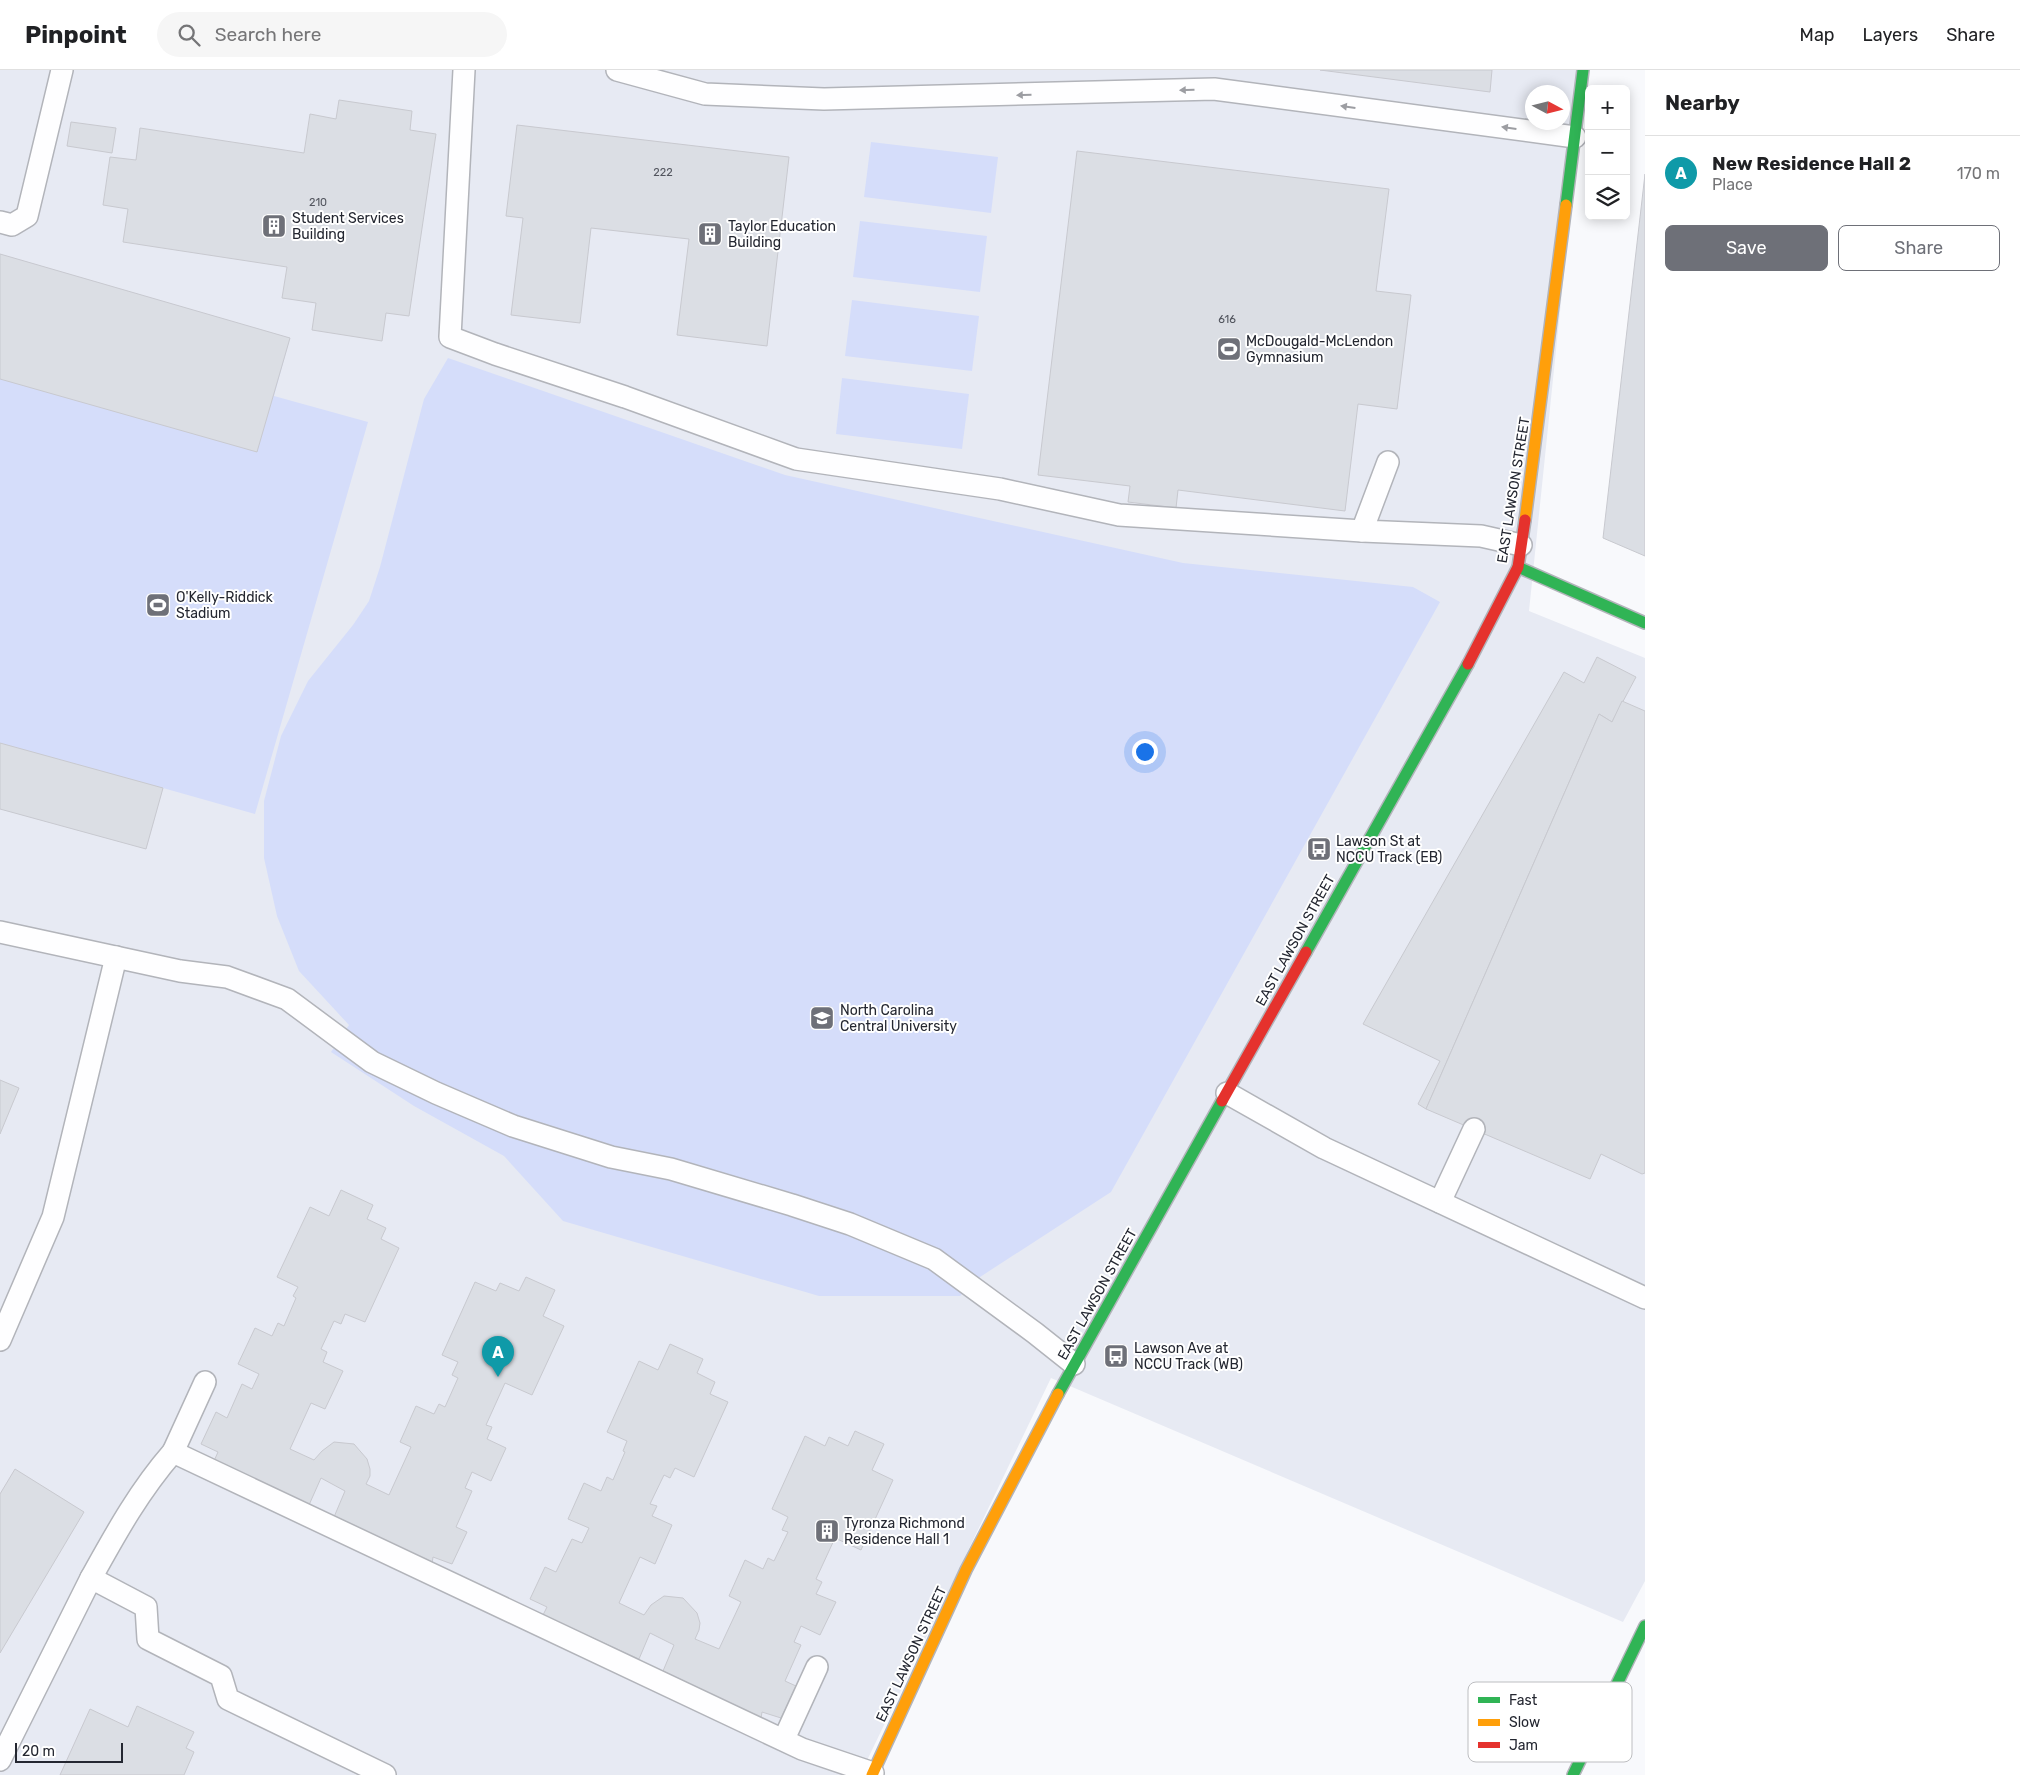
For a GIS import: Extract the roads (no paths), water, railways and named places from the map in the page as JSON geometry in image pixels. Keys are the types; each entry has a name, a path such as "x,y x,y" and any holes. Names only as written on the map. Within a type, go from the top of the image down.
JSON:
{"street":[{"name":"EAST LAWSON STREET","path":"872,1774 966,1570 1074,1364 1484,635 1518,567 1528,504 1583,70"},
{"path":"1518,567 1645,623"},
{"path":"1618,1682 1645,1626"},
{"path":"1573,1775 1579,1762"}],"lane":[{"path":"0,222 12,225 27,216 62,70"},
{"path":"464,70 450,337 494,354 625,397 796,459 1000,489 1120,515 1362,531 1481,536 1522,545"},
{"path":"617,70 704,94 824,99 1214,89 1575,137"},
{"path":"1362,531 1388,462"},
{"path":"0,932 180,971 227,977 287,999 372,1062 436,1093 513,1126 611,1157 671,1169 792,1204 850,1224 934,1259 1074,1364"},
{"path":"0,1340 53,1217 116,957"},
{"path":"1227,1093 1324,1148 1645,1298"},
{"path":"1440,1202 1474,1129"},
{"path":"0,1760 91,1578 130,1508 154,1474 173,1452 205,1382"},
{"path":"173,1452 802,1749 872,1774"},
{"path":"91,1578 146,1607 148,1639 221,1676 228,1699 385,1775"},
{"path":"784,1739 817,1667"}],"place":[{"name":"Student Services Building","path":"274,226"},
{"name":"Taylor Education Building","path":"710,234"},
{"name":"McDougald-McLendon Gymnasium","path":"1229,349"},
{"name":"O'Kelly-Riddick Stadium","path":"158,605"},
{"name":"Lawson St at NCCU Track (EB)","path":"1319,849"},
{"name":"North Carolina Central University","path":"822,1018"},
{"name":"Lawson Ave at NCCU Track (WB)","path":"1116,1356"},
{"name":"New Residence Hall 2","path":"498,1377"},
{"name":"Tyronza Richmond Residence Hall 1","path":"827,1531"}]}
